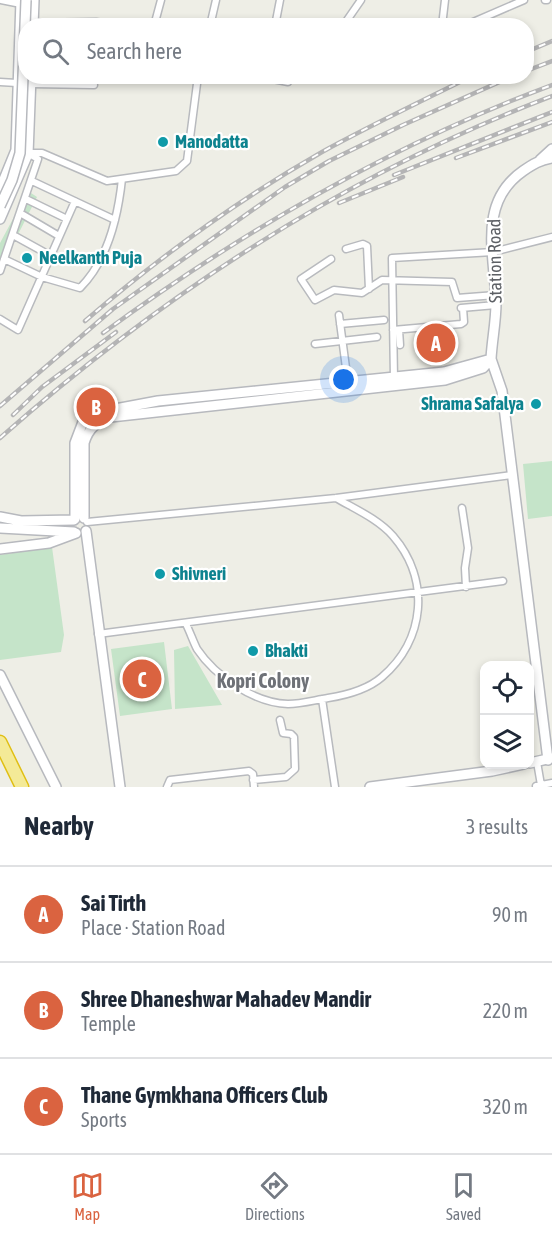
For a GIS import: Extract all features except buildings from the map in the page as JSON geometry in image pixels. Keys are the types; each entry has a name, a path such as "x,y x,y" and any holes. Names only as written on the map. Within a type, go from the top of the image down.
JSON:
{"highway":[{"path":"0,742 22,787"}],"main road":[{"path":"33,18 34,0"},
{"path":"19,1 20,18"},
{"path":"19,1 19,18"},
{"path":"0,189 15,150 18,64"},
{"path":"0,206 12,180 20,153 20,84"},
{"path":"0,219 28,154 31,84"},
{"path":"540,160 552,149"},
{"name":"Station Road","path":"491,359 496,305 492,229 498,199 508,182 540,160 552,158"},
{"path":"120,787 80,525 80,443 83,422 94,413 444,376 491,359 500,380 550,759 534,763"},
{"path":"0,517 21,521 80,525"},
{"path":"0,528 80,525"},
{"path":"0,549 49,543 80,525"},
{"path":"0,675 56,787"},
{"path":"370,787 496,769"}],"street":[{"path":"1,0 19,1"},
{"path":"156,18 161,0"},
{"path":"212,18 216,0"},
{"path":"277,18 280,0"},
{"path":"349,18 361,0"},
{"path":"443,18 445,0"},
{"path":"482,18 524,0"},
{"path":"0,82 17,83"},
{"path":"81,84 94,85"},
{"path":"28,154 42,153 107,181 176,171 187,161 197,84"},
{"path":"0,271 38,159 15,150"},
{"path":"4,259 42,277 80,288 98,266 115,220 122,179"},
{"path":"32,181 115,220"},
{"path":"26,199 67,219"},
{"path":"0,318 18,330 75,201"},
{"path":"20,213 59,236"},
{"path":"12,235 51,256"},
{"path":"394,381 396,330 391,280 392,258 493,252 552,237"},
{"path":"345,249 363,244 367,246 369,289"},
{"path":"331,259 302,279 315,300 334,290 354,294 369,289 378,281 391,280 452,282 457,298 496,295"},
{"path":"396,330 463,323 462,308 496,305"},
{"path":"339,315 348,385"},
{"path":"340,324 384,320"},
{"path":"396,330 400,345"},
{"path":"315,344 377,337"},
{"path":"80,525 336,498 512,475"},
{"path":"186,624 197,649 221,676 252,695 286,704 353,693 381,679 403,656 417,628 420,593 411,564 392,536 366,515 336,498"},
{"path":"462,508 468,548 465,568 466,586"},
{"path":"98,634 503,581"},
{"path":"322,699 335,787"},
{"path":"167,787 170,780 249,771 252,773 254,783 286,777 295,769 294,737 283,733 280,720"},
{"path":"534,767 539,785 552,783"}],"green space":[{"path":"28,191 37,197 0,270 0,243"},
{"path":"552,461 552,516 528,519 523,464"},
{"path":"52,547 64,635 61,652 0,660 0,555"},
{"path":"164,642 172,709 120,716 111,649"},
{"path":"188,646 222,705 175,709 174,650"}],"railway":[{"path":"534,49 552,41"},
{"path":"534,68 552,61"},
{"path":"85,321 170,252 291,170 340,142 456,84"},
{"path":"0,406 113,309 285,187 329,161 495,84"},
{"path":"103,333 209,260 319,194 433,135 552,85"},
{"path":"0,438 127,334 261,242 330,200 402,162 476,127 552,96"},
{"path":"394,175 552,112"},
{"path":"456,158 552,122"},
{"path":"339,203 403,177"},
{"path":"13,415 42,387 116,332"}],"place":[{"name":"Manodatta","path":"163,142"},
{"name":"Neelkanth Puja","path":"27,258"},
{"name":"Sai Tirth","path":"436,343"},
{"name":"Shrama Safalya","path":"536,404"},
{"name":"Shree Dhaneshwar Mahadev Mandir","path":"96,407"},
{"name":"Shivneri","path":"160,574"},
{"name":"Bhakti","path":"253,651"},
{"name":"Thane Gymkhana Officers Club","path":"142,679"}],"district":[{"name":"Kopri Colony","path":"263,681"}]}
